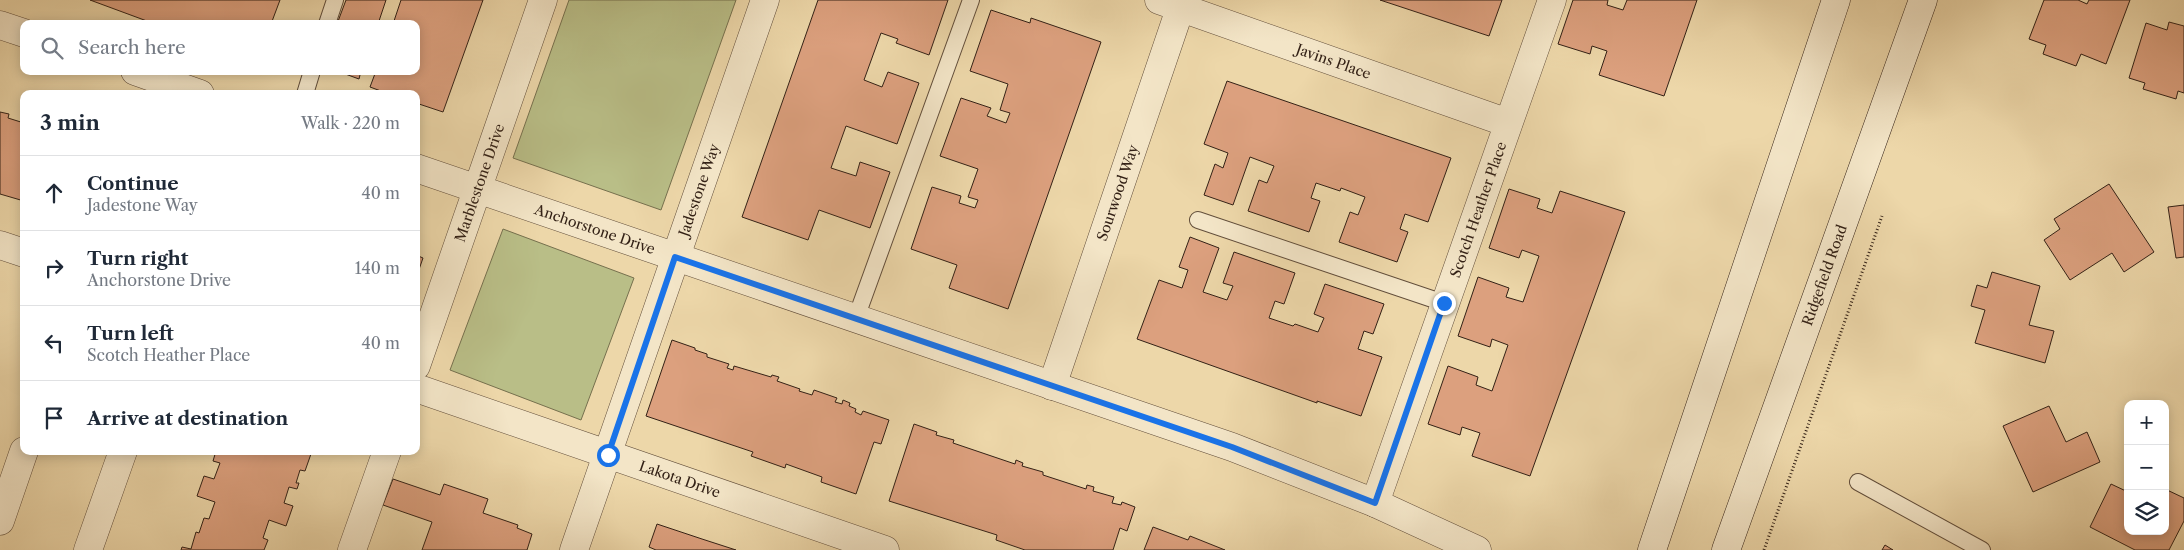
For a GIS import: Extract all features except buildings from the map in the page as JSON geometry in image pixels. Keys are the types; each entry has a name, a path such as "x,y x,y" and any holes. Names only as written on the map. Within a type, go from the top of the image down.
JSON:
{"street":[{"name":"Marblestone Drive","path":"420,355 543,0"},
{"name":"Jadestone Way","path":"574,550 765,0"},
{"name":"Scotch Heather Place","path":"1375,503 1552,0"},
{"path":"1652,550 1836,0"},
{"name":"Ridgefield Road","path":"1726,550 1923,0"},
{"name":"Javins Place","path":"1174,2 1508,123"},
{"name":"Sourwood Way","path":"1052,386 1174,2"},
{"path":"0,25 20,32"},
{"path":"145,75 189,90"},
{"name":"Anchorstone Drive","path":"420,169 1232,447 1375,503 1477,550"},
{"path":"0,245 20,252"},
{"name":"Lakota Drive","path":"420,389 885,550"},
{"path":"0,521 23,455"},
{"path":"88,550 121,455"},
{"path":"352,550 386,455"}],"lane":[{"path":"328,20 335,0"},
{"path":"856,318 971,0"},
{"path":"306,90 311,75"},
{"path":"1198,220 1444,303"},
{"path":"1858,482 1982,550"}],"path":[{"path":"1764,550 1883,213"}],"green space":[{"path":"569,0 736,0 661,210 513,158"},
{"path":"503,229 634,278 581,420 450,370"}],"route":[{"path":"608,455 675,257 1232,447 1375,503 1444,303"}]}
